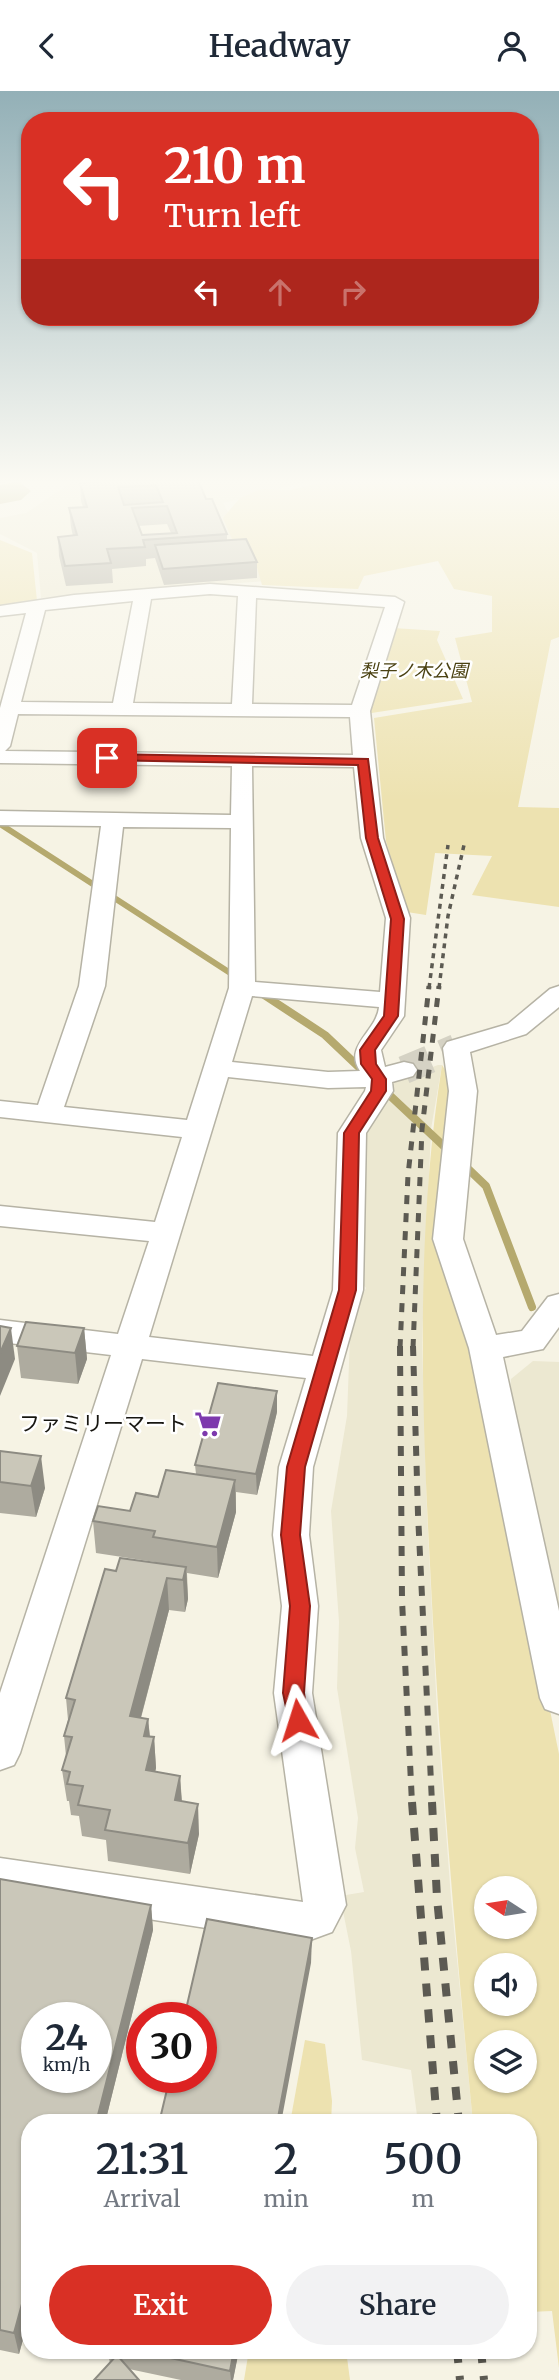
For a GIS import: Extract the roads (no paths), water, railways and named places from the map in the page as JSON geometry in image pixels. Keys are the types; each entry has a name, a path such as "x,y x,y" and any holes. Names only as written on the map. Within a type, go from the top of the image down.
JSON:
{"street":[{"path":"0,611 37,605 210,589 395,602 360,711 372,838 398,919 391,1016 368,1050 369,1064 391,1074"},
{"path":"242,711 247,591"},
{"path":"122,708 143,594"},
{"path":"0,746 37,605"},
{"path":"12,708 360,711"},
{"path":"0,757 364,761"},
{"path":"0,1753 242,988 242,759"},
{"path":"0,818 242,822"},
{"path":"48,1114 92,986 113,820"},
{"path":"242,988 392,1001"},
{"path":"559,994 517,1029 456,1048 463,1091 448,1239 485,1348 559,1698"},
{"path":"217,1068 328,1080 391,1074"},
{"path":"0,1877 302,1923 310,1923 323,1912 325,1905 293,1693 300,1606 291,1535 296,1467 348,1290 352,1133 391,1074"},
{"path":"0,1109 198,1130"},
{"path":"0,1216 166,1233"},
{"path":"485,1348 532,1341 559,1305"},
{"path":"0,1331 324,1369"}],"waterway":[{"path":"0,824 238,978"},
{"path":"261,993 325,1035 364,1072"},
{"path":"384,1090 449,1151"},
{"path":"463,1164 486,1186 532,1307"}],"tunnel":[{"path":"404,1070 456,1048"}],"railway":[{"path":"429,988 448,845"},
{"path":"439,988 448,916 464,845"},
{"path":"400,1348 408,1175 429,986"},
{"path":"413,1347 422,1129 439,986"},
{"path":"413,1347 432,1803"},
{"path":"400,1348 402,1600 412,1803"},
{"path":"412,1802 436,2114"},
{"path":"432,1802 437,1898 458,2114"},
{"path":"458,2359 460,2380"},
{"path":"482,2359 484,2380"}],"place":[{"name":"ファミリーマート","path":"208,1424"}],"park label":[{"name":"梨子ノ木公園","path":"414,671"}]}
